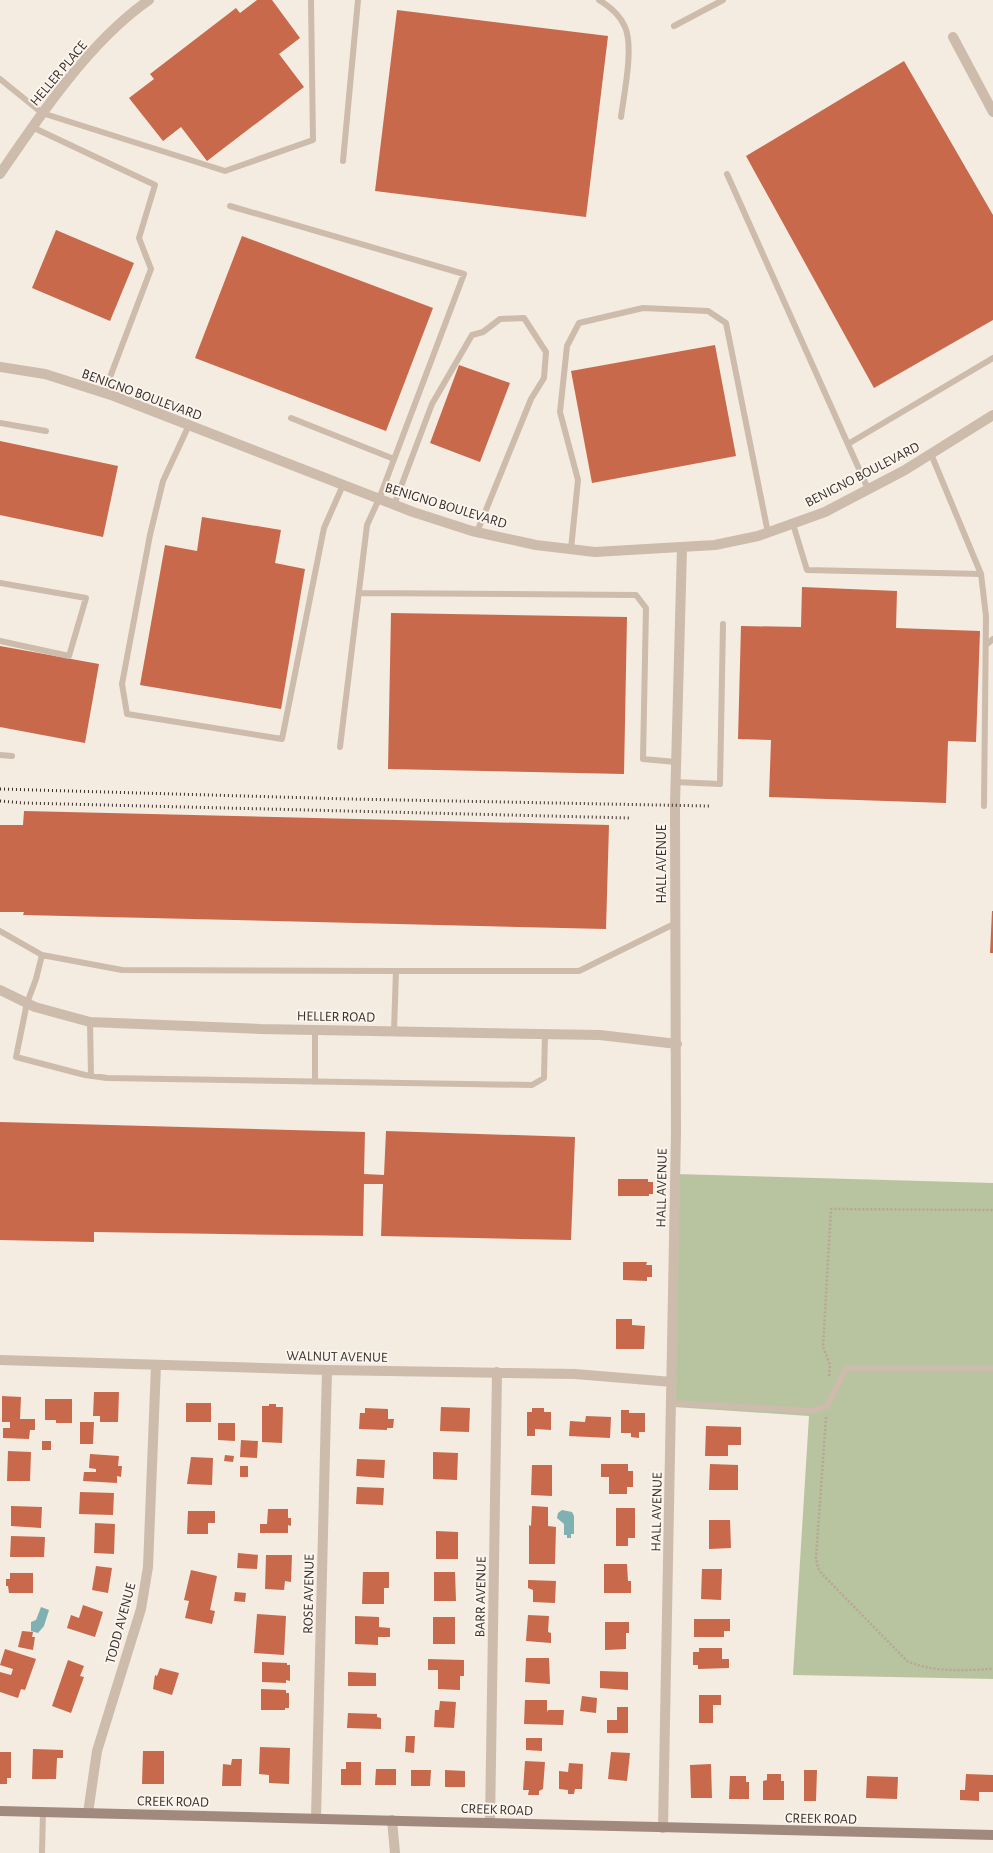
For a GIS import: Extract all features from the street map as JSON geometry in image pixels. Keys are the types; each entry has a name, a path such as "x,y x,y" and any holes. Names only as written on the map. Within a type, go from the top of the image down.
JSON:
{"main road":[{"name":"CREEK ROAD","path":"0,1811 993,1835"}],"street":[{"name":"HELLER PLACE","path":"0,174 42,113 94,50 132,11 149,0"},
{"path":"953,37 993,112"},
{"name":"BENIGNO BOULEVARD","path":"0,367 45,374 104,393 394,505 478,532 536,545 595,552 715,546 768,533 825,512 905,470 993,415"},
{"name":"HALL AVENUE","path":"663,1828 672,1403 677,1044 676,762 682,548"},
{"name":"HELLER ROAD","path":"0,990 34,1007 90,1022 315,1030 600,1035 677,1044"},
{"name":"WALNUT AVENUE","path":"0,1360 327,1370 576,1374 672,1382"},
{"name":"TODD AVENUE","path":"88,1813 97,1751 141,1609 148,1567 156,1365"},
{"name":"ROSE AVENUE","path":"316,1818 327,1370"},
{"name":"BARR AVENUE","path":"490,1823 498,1372"},
{"path":"392,1820 394,1853"}],"lane":[{"path":"0,79 42,113 225,171 313,140 311,0"},
{"path":"343,161 358,0"},
{"path":"599,0 614,11 625,26 629,45 621,117"},
{"path":"674,26 723,0"},
{"path":"32,127 155,185 139,238 151,269 104,393"},
{"path":"727,174 868,489"},
{"path":"230,206 464,274 379,499 367,525 340,747"},
{"path":"571,549 578,480 560,412 567,346 578,323 643,308 708,311 726,323 768,533"},
{"path":"394,505 432,404 472,335 484,332 500,319 524,318 546,352 544,378 531,399 478,532"},
{"path":"848,444 993,358"},
{"path":"292,418 394,459"},
{"path":"0,422 46,431"},
{"path":"189,425 163,481 150,535 122,684 127,714 282,739 324,528 343,485"},
{"path":"931,454 981,574 986,616 984,806"},
{"path":"793,524 808,570 981,574"},
{"path":"0,583 86,598 70,656 0,641"},
{"path":"359,593 636,595 646,608 643,760 676,762"},
{"path":"676,782 720,784 723,624"},
{"path":"986,645 993,639"},
{"path":"0,756 12,756"},
{"path":"0,931 42,955 122,970 579,971 676,923"},
{"path":"42,955 36,979 26,1003 16,1057 91,1076 107,1078 532,1085 544,1078 545,1034"},
{"path":"394,1031 396,971"},
{"path":"90,1022 91,1076"},
{"path":"315,1030 315,1082"},
{"path":"672,1403 812,1411 827,1406 846,1368 993,1368"},
{"path":"42,1853 43,1812"}],"path":[{"path":"829,1378 830,1365 824,1347 831,1209 993,1210"},
{"path":"827,1406 816,1558 818,1568 822,1574 907,1661 914,1665 939,1669 993,1669"}],"green space":[{"path":"675,1174 993,1183 993,1679 793,1675 809,1416 674,1407"}],"water":[{"path":"562,1510 572,1512 574,1516 574,1534 571,1534 571,1538 567,1538 567,1535 564,1535 564,1524 557,1518 558,1513"},
{"path":"41,1607 49,1610 44,1626 38,1633 31,1631 31,1622 36,1620"}],"building":[{"path":"257,0 272,0 300,38 279,54 304,87 207,161 181,127 163,141 129,98 154,79 150,74 236,8 240,13"},
{"path":"397,10 608,36 586,217 375,191"},
{"path":"904,61 993,215 993,320 874,388 746,156"},
{"path":"56,230 134,263 110,321 32,288"},
{"path":"242,236 433,308 386,431 195,358"},
{"path":"715,345 736,456 592,483 571,371"},
{"path":"459,365 510,383 480,462 430,443"},
{"path":"0,441 118,466 103,537 0,515"},
{"path":"202,517 281,530 275,563 305,569 281,709 140,685 165,545 197,551"},
{"path":"802,587 897,591 896,628 980,631 976,742 948,741 946,803 769,797 771,740 738,739 741,626 801,627"},
{"path":"391,613 627,617 624,774 388,769"},
{"path":"0,646 99,664 85,743 0,727"},
{"path":"24,811 609,825 606,929 23,915 24,912 0,912 0,825 23,825"},
{"path":"992,911 993,953 990,953"},
{"path":"0,1122 365,1132 364,1174 384,1175 386,1131 575,1137 571,1240 381,1236 383,1184 364,1184 363,1236 94,1232 94,1242 0,1240"},
{"path":"618,1179 648,1179 648,1182 653,1182 653,1194 649,1194 649,1196 618,1196"},
{"path":"623,1262 647,1262 646,1265 652,1265 652,1277 647,1277 647,1281 623,1280"},
{"path":"616,1319 632,1319 632,1325 645,1326 644,1349 616,1349"},
{"path":"94,1392 119,1392 118,1422 100,1422 100,1416 93,1416"},
{"path":"2,1396 21,1397 20,1419 35,1419 35,1430 30,1430 29,1439 3,1438 3,1428 10,1428 10,1422 2,1422"},
{"path":"45,1399 72,1399 72,1423 56,1423 56,1420 45,1420"},
{"path":"186,1403 211,1403 211,1422 186,1422"},
{"path":"269,1404 276,1404 276,1407 283,1407 282,1443 262,1442 262,1406 269,1406"},
{"path":"441,1407 470,1408 469,1432 440,1431"},
{"path":"365,1408 388,1409 388,1419 394,1419 393,1428 387,1428 387,1430 359,1429 360,1413 365,1413"},
{"path":"532,1408 544,1408 544,1412 551,1412 551,1430 535,1429 535,1436 527,1436 527,1412 532,1412"},
{"path":"621,1410 629,1410 629,1413 645,1413 645,1432 639,1432 639,1438 631,1437 631,1433 621,1433"},
{"path":"586,1416 611,1417 610,1438 569,1436 570,1421 585,1422"},
{"path":"80,1422 94,1422 93,1444 80,1444"},
{"path":"218,1423 235,1423 235,1441 218,1440"},
{"path":"706,1426 741,1427 741,1445 728,1445 728,1456 705,1456"},
{"path":"241,1440 258,1441 257,1458 240,1457"},
{"path":"42,1441 51,1441 51,1450 42,1450"},
{"path":"8,1451 31,1452 30,1481 7,1481"},
{"path":"433,1452 458,1453 457,1480 433,1479"},
{"path":"90,1454 119,1456 118,1466 122,1466 121,1477 117,1476 117,1483 83,1481 84,1472 96,1472 96,1469 89,1468"},
{"path":"225,1455 234,1456 233,1462 224,1461"},
{"path":"191,1457 213,1458 212,1485 187,1484"},
{"path":"357,1459 385,1460 384,1478 356,1476"},
{"path":"601,1464 628,1464 628,1471 633,1471 633,1487 627,1487 627,1494 609,1494 609,1477 601,1477"},
{"path":"710,1464 738,1465 738,1490 709,1490"},
{"path":"532,1465 552,1465 552,1496 531,1495"},
{"path":"240,1466 248,1466 248,1477 240,1477"},
{"path":"357,1487 384,1488 383,1505 356,1504"},
{"path":"80,1492 114,1493 113,1515 79,1514"},
{"path":"11,1506 42,1507 41,1528 11,1526"},
{"path":"532,1506 548,1507 548,1526 556,1527 555,1564 529,1564 529,1525 531,1526"},
{"path":"616,1508 635,1508 635,1538 628,1538 628,1546 616,1546"},
{"path":"268,1509 288,1509 288,1518 291,1518 291,1526 288,1525 288,1533 260,1533 260,1524 267,1524"},
{"path":"188,1511 215,1511 215,1523 208,1523 208,1534 187,1534"},
{"path":"709,1520 730,1520 731,1548 709,1549"},
{"path":"95,1523 115,1524 114,1554 94,1553"},
{"path":"436,1531 458,1532 458,1559 436,1559"},
{"path":"11,1536 45,1537 44,1557 10,1557"},
{"path":"238,1553 258,1555 257,1569 237,1568"},
{"path":"266,1555 292,1555 291,1582 285,1581 284,1590 265,1589"},
{"path":"604,1564 627,1564 628,1581 631,1581 631,1593 604,1593"},
{"path":"96,1566 112,1568 108,1593 92,1590"},
{"path":"702,1569 722,1569 721,1600 701,1599"},
{"path":"191,1570 217,1576 210,1610 215,1611 212,1624 185,1618 189,1601 184,1600"},
{"path":"363,1572 389,1572 389,1588 384,1588 384,1604 362,1604"},
{"path":"434,1572 455,1572 456,1601 434,1601"},
{"path":"10,1573 33,1573 33,1593 9,1593 8,1586 6,1586 6,1579 10,1579"},
{"path":"528,1580 556,1581 555,1603 533,1602 533,1590 528,1588"},
{"path":"235,1592 246,1593 245,1602 234,1601"},
{"path":"83,1605 103,1612 95,1637 67,1628 71,1615 79,1618"},
{"path":"257,1614 286,1616 284,1655 254,1653"},
{"path":"528,1615 549,1616 548,1632 551,1633 551,1643 526,1641"},
{"path":"355,1616 379,1617 379,1627 390,1628 390,1637 378,1637 378,1645 355,1644"},
{"path":"433,1617 455,1617 455,1644 433,1644"},
{"path":"694,1619 730,1619 730,1631 724,1631 724,1637 694,1637"},
{"path":"605,1622 629,1622 629,1633 626,1633 626,1649 605,1650"},
{"path":"22,1631 33,1632 32,1637 35,1637 33,1650 18,1647"},
{"path":"699,1648 722,1648 722,1659 729,1659 729,1668 698,1669 698,1665 693,1665 693,1652 699,1652"},
{"path":"5,1649 36,1659 25,1690 21,1689 18,1698 0,1692 0,1672 11,1675 13,1669 0,1665"},
{"path":"526,1658 549,1658 550,1684 525,1682"},
{"path":"428,1659 464,1660 464,1676 460,1676 460,1690 438,1689 438,1670 428,1670"},
{"path":"68,1660 84,1666 80,1676 84,1677 71,1713 52,1706"},
{"path":"262,1662 287,1663 287,1665 290,1665 290,1681 286,1680 286,1683 262,1682"},
{"path":"160,1668 179,1673 172,1695 153,1689 155,1675 157,1676"},
{"path":"600,1671 628,1672 628,1690 600,1688"},
{"path":"348,1672 376,1673 376,1686 348,1686"},
{"path":"261,1689 286,1690 286,1693 289,1693 289,1708 285,1708 285,1710 261,1710"},
{"path":"699,1695 721,1695 721,1705 713,1705 713,1723 699,1723"},
{"path":"582,1696 597,1698 596,1713 580,1711"},
{"path":"525,1700 547,1700 547,1712 548,1710 564,1710 563,1725 524,1724"},
{"path":"440,1701 456,1702 454,1728 434,1727 435,1710 439,1710"},
{"path":"617,1707 628,1707 628,1733 607,1733 607,1720 617,1720"},
{"path":"348,1713 377,1714 377,1717 381,1718 381,1729 347,1728"},
{"path":"406,1736 415,1736 414,1753 405,1752"},
{"path":"526,1738 542,1738 542,1751 526,1750"},
{"path":"260,1747 290,1748 289,1784 269,1783 269,1775 259,1774"},
{"path":"33,1749 63,1750 63,1758 57,1758 56,1779 32,1779"},
{"path":"143,1751 164,1751 164,1784 142,1784"},
{"path":"0,1752 11,1752 11,1778 7,1778 7,1784 0,1784"},
{"path":"611,1752 630,1753 627,1781 608,1779"},
{"path":"232,1759 242,1759 241,1786 222,1786 223,1764 231,1765"},
{"path":"525,1761 545,1762 543,1789 539,1791 539,1795 528,1795 529,1790 523,1790"},
{"path":"346,1762 361,1762 361,1785 341,1785 341,1769 346,1769"},
{"path":"569,1763 583,1764 582,1789 575,1789 574,1794 568,1794 568,1790 559,1789 559,1771 568,1772"},
{"path":"711,1764 712,1798 691,1798 690,1765"},
{"path":"376,1769 396,1769 396,1785 375,1785"},
{"path":"411,1770 431,1770 430,1786 411,1786"},
{"path":"445,1770 465,1771 465,1787 445,1787"},
{"path":"804,1770 817,1770 816,1801 804,1801"},
{"path":"767,1774 781,1774 781,1781 784,1781 784,1800 763,1800 763,1781 767,1780"},
{"path":"966,1774 993,1775 993,1792 979,1792 979,1801 960,1800 960,1790 965,1790"},
{"path":"730,1776 746,1776 746,1782 749,1782 749,1799 729,1799"},
{"path":"867,1776 898,1777 897,1799 866,1798"}],"railway":[{"path":"0,789 349,799 709,806"},
{"path":"0,801 24,803 629,818"}]}
